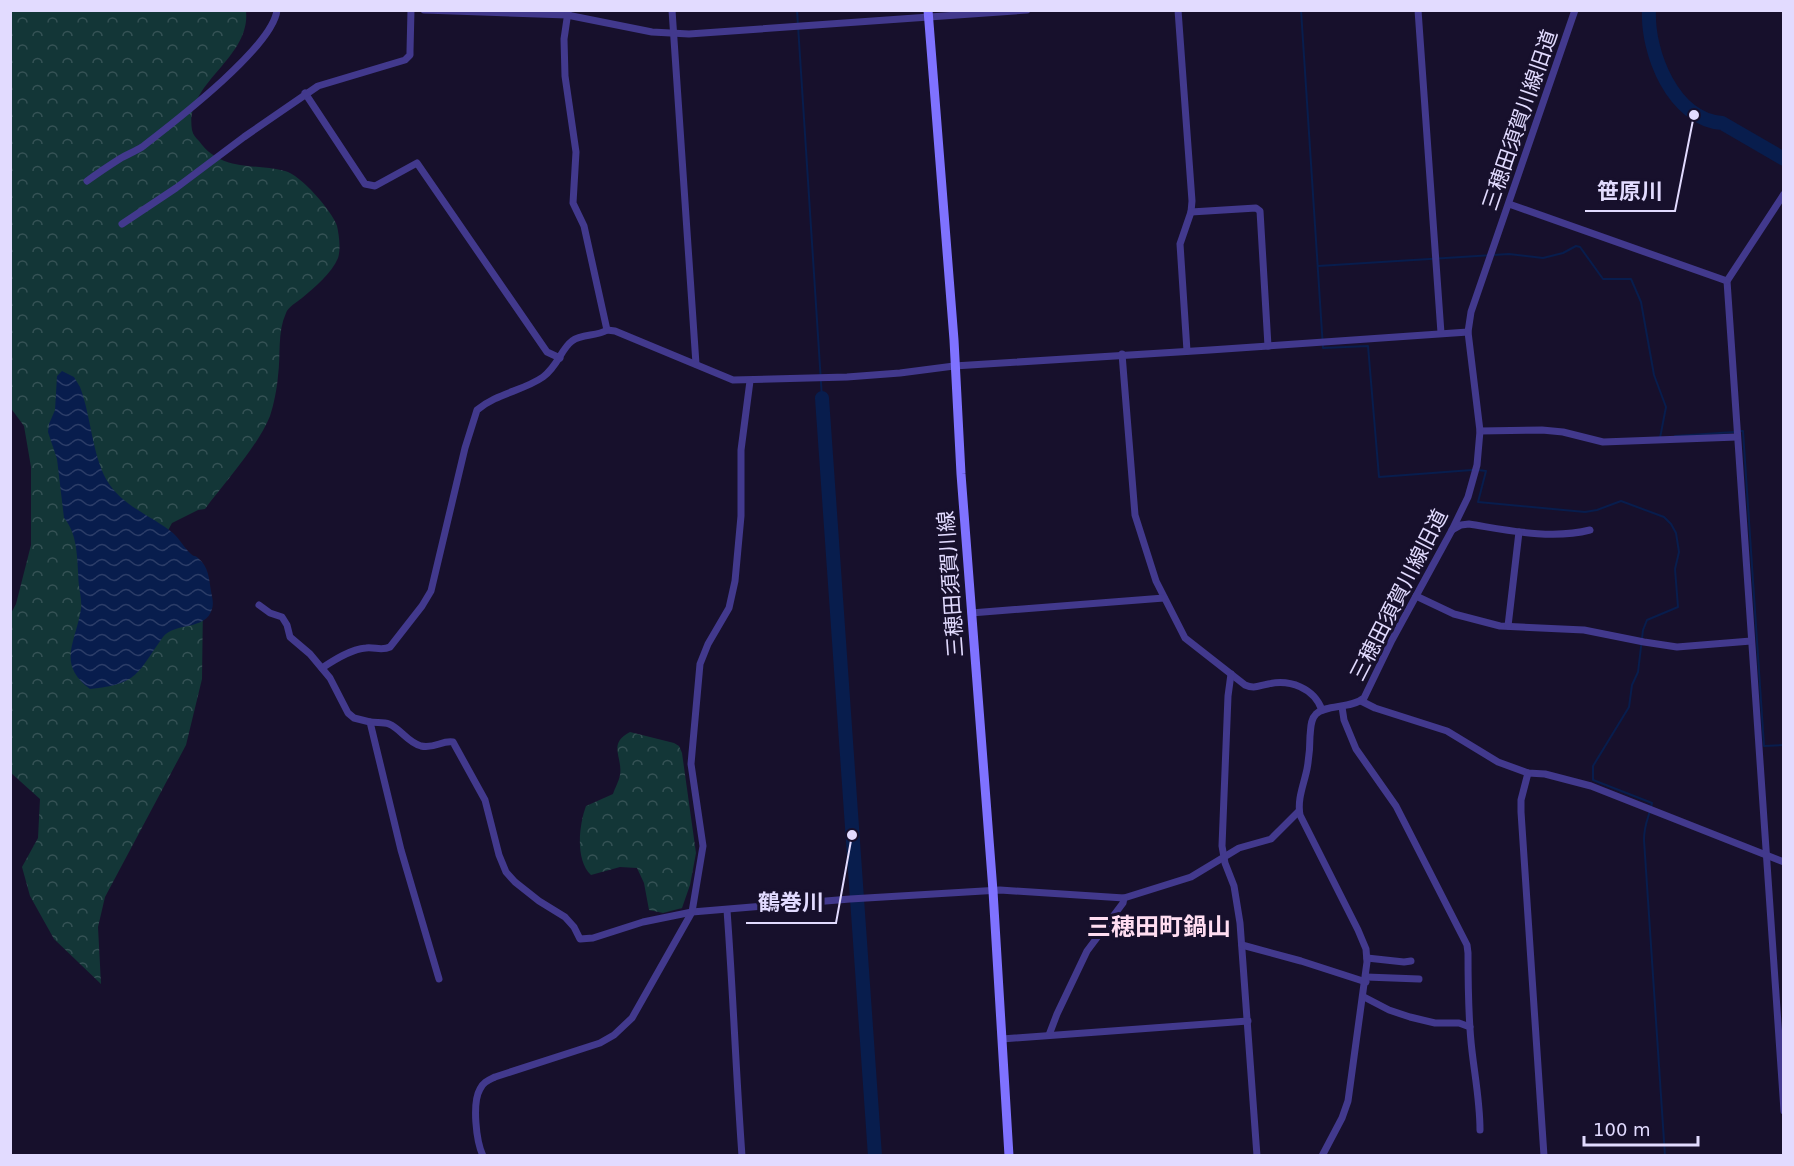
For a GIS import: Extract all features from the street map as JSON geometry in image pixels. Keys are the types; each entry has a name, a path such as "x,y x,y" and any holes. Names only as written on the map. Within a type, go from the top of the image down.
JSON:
{"main road":[{"name":"三穂田須賀川線","path":"928,13 993,891 1009,1155"}],"street":[{"path":"87,181 140,148 186,112 244,61 271,30 276,20 277,10"},
{"path":"122,224 176,188 305,93 323,84 408,58 411,10"},
{"path":"424,10 579,14 623,27 674,34 928,13 1027,10"},
{"path":"672,10 696,364"},
{"path":"1178,10 1191,212 1180,244 1187,351"},
{"path":"1418,10 1441,333"},
{"name":"三穂田須賀川線旧道","path":"1322,710 1361,701 1368,692 1392,640 1468,497 1477,465 1480,431 1468,332 1472,312 1575,10"},
{"path":"568,13 564,39 564,67 576,152 573,203 584,226 607,330"},
{"path":"305,93 365,184 375,186 417,163 548,352 560,358"},
{"path":"1784,194 1727,281 1784,1111"},
{"path":"1509,204 1727,281"},
{"path":"1191,212 1256,208 1260,211 1268,346"},
{"path":"322,668 352,651 364,648 386,649 423,606 431,591 465,448 477,410 502,395 540,379 554,368 573,340 607,330 615,331 733,380 750,381 847,377 954,366 1468,332"},
{"path":"1122,354 1135,515 1156,580 1185,638 1251,688 1277,683 1299,686 1316,698 1322,710 1311,721 1308,761 1299,810 1358,930 1367,958 1364,997 1348,1101 1342,1118 1322,1155"},
{"path":"483,1155 478,1142 476,1101 486,1081 600,1043 614,1035 636,1012 692,912 703,846 691,764 700,664 708,644 729,608 735,581 741,516 741,450 750,381"},
{"path":"1480,431 1542,429 1604,442 1737,436"},
{"path":"1452,530 1469,524 1519,532 1577,533 1590,530"},
{"path":"1508,626 1519,532"},
{"path":"1416,596 1454,614 1488,624 1576,629 1677,646 1751,642"},
{"path":"971,613 1164,598"},
{"path":"259,605 270,613 282,617 287,625 290,638 322,668 338,690 348,713 358,720 390,724 410,741 420,746 432,747 448,741 453,742 485,800 499,855 506,872 539,901 565,917 574,927 580,939 594,938 643,922 692,912 850,899 993,891 1124,898 1191,877 1239,848 1263,843 1275,837 1299,810"},
{"path":"1232,674 1228,696 1222,846 1234,886 1242,945 1257,1155"},
{"path":"1361,701 1375,708 1447,732 1498,762 1528,773 1545,774 1591,786 1784,862"},
{"path":"1342,707 1344,720 1356,749 1396,806 1467,945 1470,1027 1478,1085 1480,1130"},
{"path":"370,722 401,850 438,979"},
{"path":"1528,773 1521,800 1521,812 1544,1155"},
{"path":"1049,1035 1088,951 1123,903 1124,898"},
{"path":"727,910 742,1155"},
{"path":"1242,945 1366,980 1419,979"},
{"path":"1367,958 1411,961"},
{"path":"1364,997 1389,1010 1410,1017 1436,1023 1459,1023 1470,1027"},
{"path":"1002,1039 1248,1020"}],"green space":[{"path":"11,11 246,11 245,28 239,43 198,98 192,113 193,133 217,158 238,165 285,171 299,179 315,194 334,220 340,246 338,258 332,269 286,313 280,336 275,396 265,428 205,509 198,510 172,523 165,536 203,603 202,679 186,745 105,897 98,927 101,984 54,939 30,896 22,867 38,838 40,799 11,773 10,615 16,604 31,545 31,467 24,426 10,407"},
{"path":"630,732 674,743 679,746 682,753 696,853 690,885 682,908 663,913 649,910 644,883 637,868 620,867 591,875 582,861 580,832 586,806 613,794 620,775 619,741"}],"water":[{"path":"62,371 74,377 80,387 101,469 106,479 128,503 173,533 189,552 202,562 208,573 213,602 209,616 203,621 168,632 141,668 128,680 90,689 80,680 71,661 81,598 75,541 64,518 57,459 48,432 55,410 57,376"}],"waterway":[{"path":"797,10 822,398"},
{"path":"1301,10 1323,348 1368,346 1379,477 1472,470"},
{"path":"1649,10 1650,27 1658,64 1677,97 1690,110 1705,119 1722,123 1784,159"},
{"path":"1318,266 1509,254 1543,258 1563,253 1576,246 1580,247 1603,279 1631,279 1641,302 1654,375 1666,407 1660,438"},
{"path":"822,398 875,1156"},
{"path":"1740,431 1743,431 1764,746 1784,745"},
{"path":"1675,436 1735,432"},
{"path":"1478,470 1486,471 1478,502 1585,512 1621,501 1664,517 1676,533 1679,552 1675,569 1678,607 1647,620 1643,630 1638,672 1632,685 1629,707 1593,766 1593,780 1652,803 1644,840 1665,1156"}],"place":[{"name":"笹原川","path":"1694,115"},
{"name":"鶴巻川","path":"852,835"}],"district":[{"name":"三穂田町鍋山","path":"1159,927"}]}
